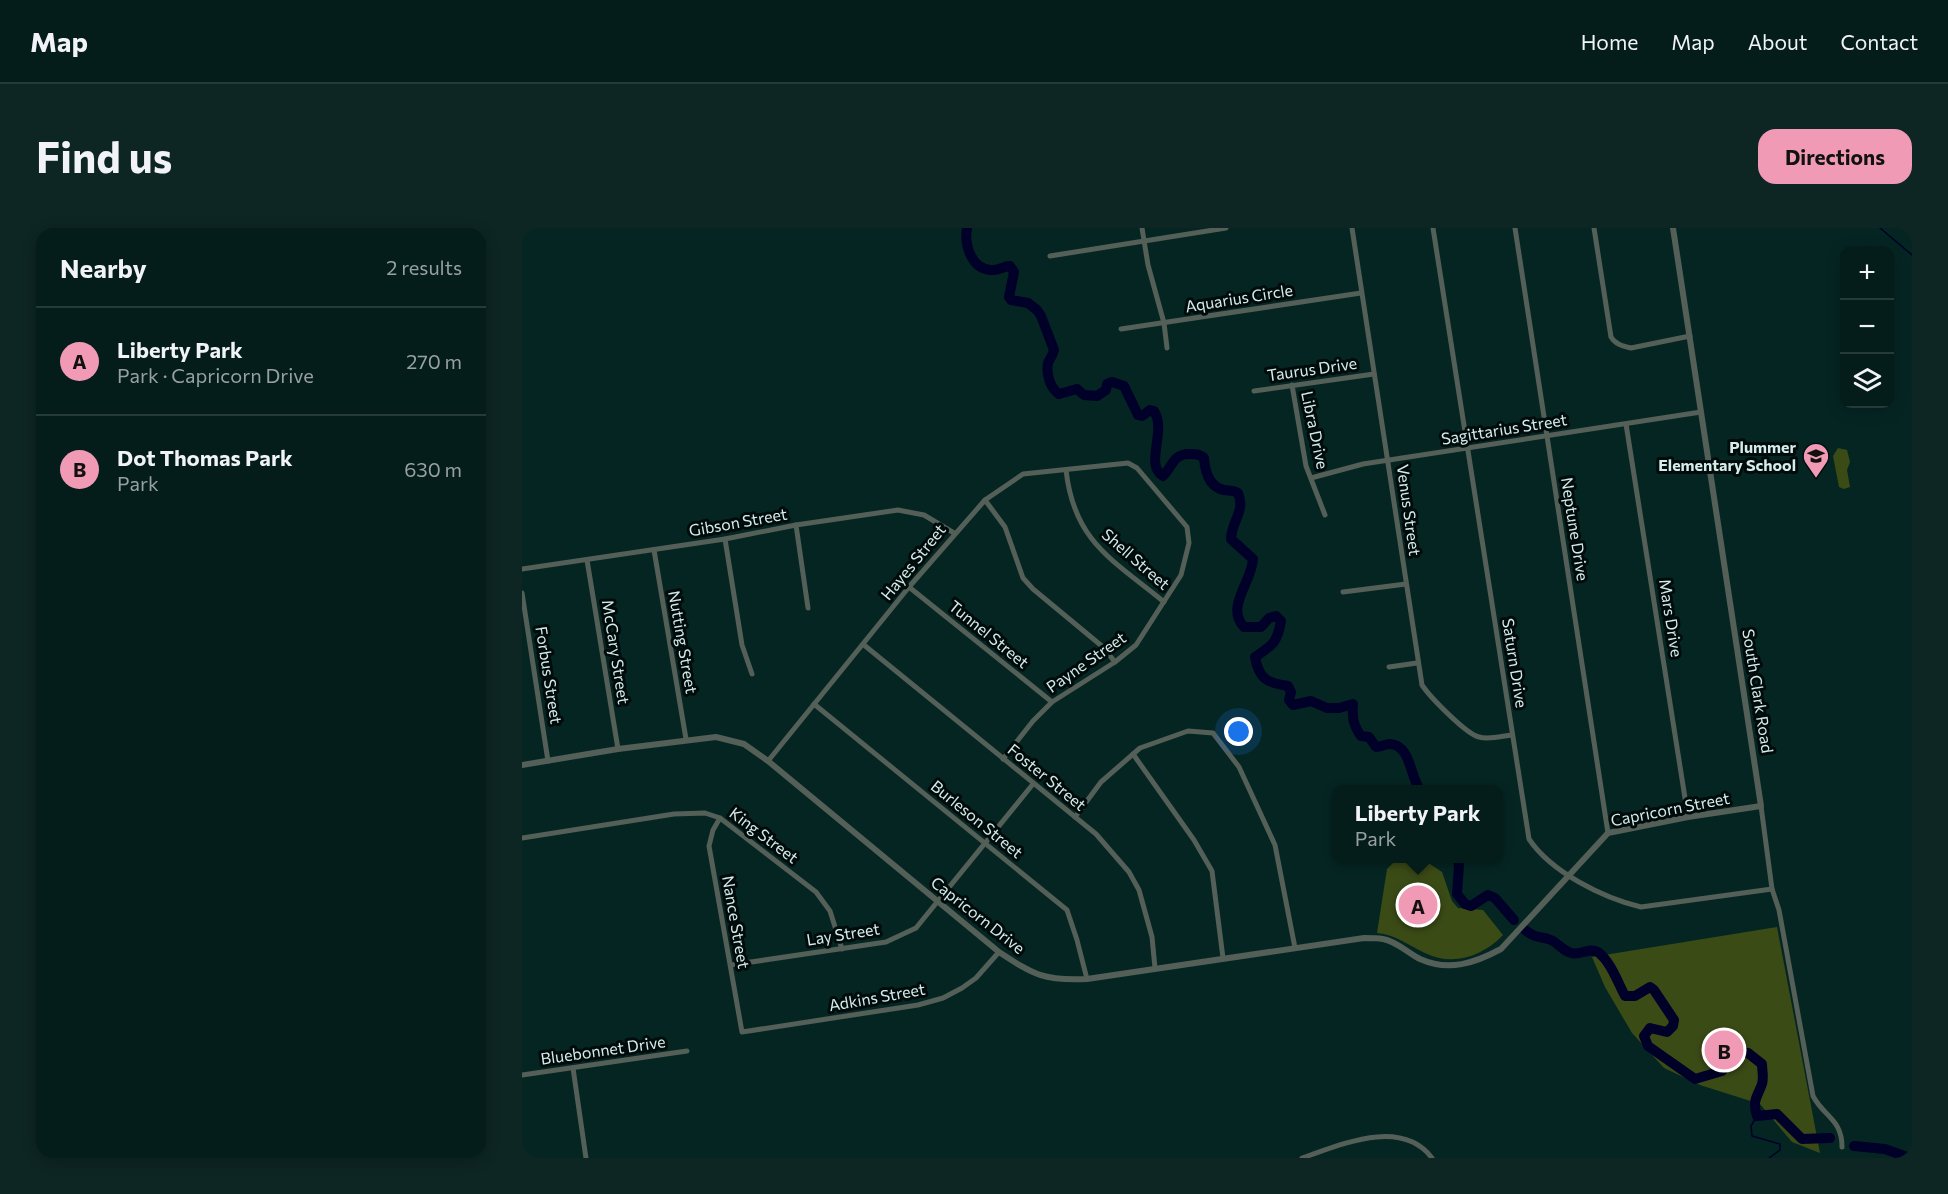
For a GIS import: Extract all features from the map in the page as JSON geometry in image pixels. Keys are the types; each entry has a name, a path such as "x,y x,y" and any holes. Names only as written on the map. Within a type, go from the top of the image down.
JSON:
{"street":[{"path":"1142,228 1143,241 1164,323 1167,348"},
{"path":"1050,256 1226,228"},
{"name":"Venus Street","path":"1352,228 1422,685 1429,696 1471,734 1489,738 1512,735"},
{"name":"Saturn Drive","path":"1432,228 1529,839 1536,849 1568,876 1624,903 1641,907 1772,889"},
{"name":"Neptune Drive","path":"1515,228 1608,833"},
{"path":"1594,228 1614,341 1631,348 1690,336"},
{"name":"South Clark Road","path":"1673,228 1772,889 1779,910 1813,1096 1837,1124 1842,1137 1842,1147"},
{"name":"Aquarius Circle","path":"1121,329 1361,293"},
{"name":"Taurus Drive","path":"1254,391 1374,374"},
{"name":"Libra Drive","path":"1292,385 1306,466 1325,515"},
{"name":"Sagittarius Street","path":"1311,478 1340,469 1388,460 1701,412"},
{"name":"Mars Drive","path":"1626,424 1688,817"},
{"name":"Hayes Street","path":"768,761 909,587 985,500 1023,474 1128,463"},
{"name":"Payne Street","path":"1003,759 1033,721 1052,702 1115,662 1136,645 1181,575 1190,543 1187,527 1137,468 1128,463"},
{"name":"Shell Street","path":"1066,470 1068,493 1084,529 1098,548 1164,602"},
{"path":"985,500 1005,527 1023,578 1103,647 1115,662"},
{"name":"Gibson Street","path":"522,569 726,539 796,525 898,510 924,515 954,533"},
{"path":"796,525 808,608"},
{"path":"726,539 742,645 752,674"},
{"name":"Nutting Street","path":"654,550 686,739"},
{"name":"McCary Street","path":"587,560 618,749"},
{"path":"1343,592 1406,584"},
{"name":"Tunnel Street","path":"909,587 1052,702"},
{"name":"Forbus Street","path":"522,593 548,761"},
{"name":"Foster Street","path":"864,645 1096,834 1130,872 1138,890 1152,938 1155,969"},
{"path":"1389,667 1417,663"},
{"name":"Burleson Street","path":"814,704 1066,910 1077,940 1087,980"},
{"path":"1075,817 1101,782 1140,748 1188,731 1213,733 1239,767 1275,844 1295,948"},
{"name":"Capricorn Drive","path":"522,765 686,739 716,737 744,744 896,865 999,952 1032,973 1060,981 1087,980 1364,938 1385,939 1422,960 1449,966 1465,965 1501,949 1542,903"},
{"path":"1133,754 1194,840 1212,871 1223,958"},
{"name":"Lay Street","path":"731,965 886,942 916,928 1033,784"},
{"name":"Capricorn Street","path":"1542,903 1608,833 1688,817 1761,806"},
{"name":"King Street","path":"522,838 674,814 705,813 720,818 816,891 831,911 842,949"},
{"name":"Nance Street","path":"720,818 713,830 709,846 742,1032"},
{"name":"Adkins Street","path":"742,1032 918,1005 943,998 976,978 999,952"},
{"name":"Bluebonnet Drive","path":"522,1075 687,1051"},
{"path":"573,1068 586,1158"},
{"path":"1302,1158 1348,1142 1382,1136 1399,1138 1415,1144 1432,1158"}],"green space":[{"path":"1838,448 1847,450 1850,462 1847,470 1850,487 1844,489 1839,487 1833,456"},
{"path":"1393,863 1428,863 1442,872 1452,901 1458,908 1483,910 1503,935 1477,954 1446,959 1377,933 1387,869"},
{"path":"1777,927 1820,1153 1792,1142 1760,1104 1700,1085 1664,1068 1632,1033 1605,987 1592,957"}],"waterway":[{"path":"967,228 970,255 978,265 991,270 1010,266 1014,272 1009,297 1011,300 1028,303 1041,316 1054,350 1048,363 1049,380 1059,394 1077,389 1084,395 1097,396 1106,390 1107,384 1112,382 1124,386 1138,415 1142,416 1150,410 1154,411 1158,428 1155,464 1163,476 1180,456 1197,454 1204,458 1207,473 1215,486 1238,493 1240,505 1231,539 1253,559 1252,568 1238,603 1239,619 1244,627 1261,627 1269,618 1276,616 1281,621 1273,643 1255,657 1265,679 1288,686 1291,692 1289,700 1293,705 1311,701 1327,708 1339,708 1353,704 1354,721 1361,736 1369,737 1376,747 1390,744 1402,750 1418,785"},
{"path":"1880,228 1912,255"},
{"path":"1458,863 1457,894 1465,904 1471,906 1488,895 1495,898 1514,920"},
{"path":"1525,930 1551,940 1571,953 1591,950 1598,952 1610,967 1625,996 1635,996 1650,987 1654,990 1674,1020 1673,1026 1667,1032 1650,1028 1644,1036 1648,1046 1695,1079 1722,1071 1730,1052 1748,1053 1762,1064 1763,1082 1755,1103 1757,1116 1777,1114 1802,1139 1830,1138"},
{"path":"1757,1116 1751,1126 1752,1136 1780,1144 1780,1150 1769,1158"},
{"path":"1854,1146 1885,1149 1910,1158"}],"place":[{"name":"Plummer Elementary School","path":"1816,479"},
{"name":"Liberty Park","path":"1418,905"},
{"name":"Dot Thomas Park","path":"1724,1050"}]}
